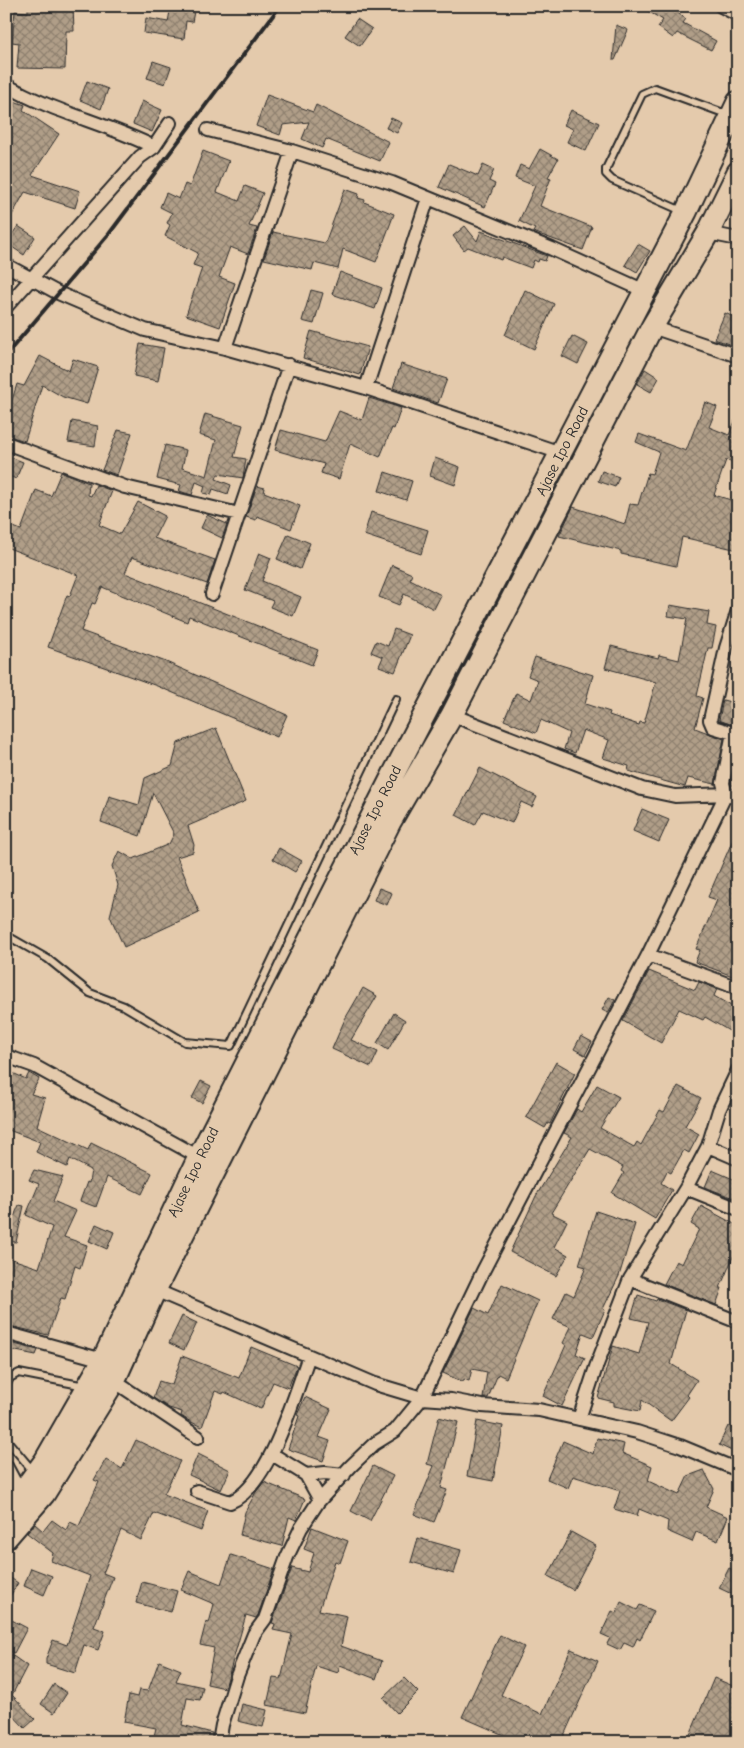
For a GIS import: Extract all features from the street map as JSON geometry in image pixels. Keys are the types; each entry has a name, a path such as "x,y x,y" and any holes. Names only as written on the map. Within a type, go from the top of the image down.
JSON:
{"highway":[{"name":"Ajase Ipo Road","path":"6,1514 36,1474 103,1360 199,1157 388,784 686,212 734,109"},
{"path":"711,157 738,171"},
{"name":"Ajase Ipo Road","path":"6,1538 44,1494 114,1381 155,1290 390,822 452,715 652,327 708,233 738,171"}],"street":[{"path":"721,6 738,15"},
{"path":"6,85 97,125 127,134 154,147"},
{"path":"6,307 140,157 154,147 170,123"},
{"path":"208,130 292,151 392,182 552,249 645,291"},
{"path":"225,348 292,151"},
{"path":"366,388 428,198"},
{"path":"708,233 738,239"},
{"path":"6,265 58,293 145,330 289,365 366,388 560,453"},
{"path":"652,327 738,356"},
{"path":"212,594 289,365"},
{"path":"6,443 125,487 239,514"},
{"path":"732,795 723,783 733,733 713,727 710,720 726,648 738,610"},
{"path":"452,715 642,789 675,796 732,795"},
{"path":"220,1742 222,1725 237,1676 254,1634 264,1619 287,1557 301,1528 320,1500 374,1444 395,1431 422,1398 483,1271 732,795"},
{"path":"648,954 738,988"},
{"path":"6,1056 34,1066 199,1157"},
{"path":"579,1419 596,1367 630,1279 686,1188 708,1146 719,1110 738,1070"},
{"path":"708,1146 738,1159"},
{"path":"686,1188 738,1209"},
{"path":"630,1279 738,1322"},
{"path":"155,1290 374,1384 422,1398 451,1400 482,1406 539,1410 637,1432 680,1446 738,1470"},
{"path":"6,1333 103,1360"},
{"path":"196,1492 230,1502 239,1499 272,1454 309,1356"},
{"path":"114,1381 198,1437"},
{"path":"272,1454 306,1475 320,1500"},
{"path":"6,1466 21,1494"},
{"path":"306,1475 325,1473 344,1475"}],"lane":[{"path":"686,212 612,180 606,174 606,169 642,94 648,89 655,88 734,109"},
{"path":"6,935 48,959 90,993 124,1006 184,1042 231,1046 396,699"},
{"path":"6,1386 10,1378 19,1373 89,1386"},
{"path":"6,1439 36,1474"}],"building":[{"path":"28,6 73,6 74,31 66,31 65,69 17,68 19,43 12,42 15,11 28,12"},
{"path":"171,6 195,6 192,22 186,21 184,39 144,33 146,18 168,22"},
{"path":"639,6 668,6 686,19 683,23 716,41 711,50 677,33 673,38 658,27 663,20"},
{"path":"357,19 372,29 360,46 345,36"},
{"path":"616,25 628,30 615,60 613,60"},
{"path":"153,61 171,67 165,84 147,78"},
{"path":"87,81 108,89 101,109 80,100"},
{"path":"267,95 313,112 316,105 389,142 380,161 326,139 322,148 302,139 309,122 283,125 280,135 256,126"},
{"path":"11,100 25,105 23,110 59,134 32,175 80,191 75,208 25,192 6,226 6,111"},
{"path":"142,101 162,110 152,132 133,124"},
{"path":"571,110 599,123 586,151 567,142 573,129 564,125"},
{"path":"391,118 402,123 397,133 386,128"},
{"path":"540,149 558,159 548,177 551,178 540,206 592,227 583,250 533,232 535,229 519,221 535,186 515,178 520,165 529,169"},
{"path":"203,151 229,161 217,192 239,201 245,186 263,193 249,226 257,228 248,254 230,247 219,277 235,283 220,327 186,315 202,268 193,265 198,253 165,236 170,225 167,223 172,213 160,207 166,193 179,199 185,184 190,186"},
{"path":"449,164 478,176 483,165 494,170 489,181 495,184 485,207 439,187"},
{"path":"345,189 359,194 358,198 365,200 364,202 394,214 376,262 343,249 338,269 314,263 312,270 264,259 273,232 325,243"},
{"path":"18,226 35,237 24,255 6,243"},
{"path":"465,226 477,241 481,231 547,256 545,261 539,259 538,262 534,260 531,268 502,257 501,260 468,247 464,250 453,236"},
{"path":"638,244 650,251 637,272 625,265"},
{"path":"340,272 382,288 375,309 332,294"},
{"path":"311,290 323,293 314,324 302,321"},
{"path":"525,290 554,304 534,349 505,335"},
{"path":"725,313 738,319 738,347 714,339"},
{"path":"311,331 368,347 360,375 303,358"},
{"path":"572,336 588,344 578,364 562,356"},
{"path":"140,344 164,348 158,381 134,376"},
{"path":"40,356 69,371 73,359 98,367 87,404 63,397 42,385 25,441 6,435 6,419 17,384 24,386"},
{"path":"401,364 447,379 438,403 393,388"},
{"path":"645,369 659,378 651,392 637,384"},
{"path":"369,398 401,408 394,429 392,428 380,457 350,444 339,479 321,473 324,464 275,450 281,430 325,442 339,411 362,420"},
{"path":"705,402 717,407 709,427 729,435 738,414 738,464 726,460 714,495 738,502 738,550 682,537 676,566 621,554 621,551 559,536 573,507 625,524 630,504 638,505 648,473 652,474 659,452 636,442 639,434 686,451"},
{"path":"205,414 243,425 234,457 246,459 243,478 218,474 216,479 231,485 228,494 213,489 211,495 203,493 205,486 196,482 192,495 179,491 181,485 157,479 165,445 186,450 182,468 207,476 216,440 199,435"},
{"path":"72,421 98,426 95,446 68,442"},
{"path":"118,430 132,433 117,475 102,470"},
{"path":"6,455 23,462 16,479 6,475"},
{"path":"435,458 460,467 455,485 430,476"},
{"path":"602,471 619,477 615,487 598,481"},
{"path":"61,472 89,483 88,495 91,496 96,485 112,491 99,525 120,534 138,502 165,516 154,538 215,560 207,584 132,557 125,573 318,650 312,665 189,616 187,622 102,587 95,604 92,603 81,631 166,662 287,715 277,737 157,686 48,647 67,595 70,596 78,575 6,547 6,524 21,530 36,490 51,496"},
{"path":"385,472 412,481 406,500 379,491"},
{"path":"257,486 265,488 264,492 300,506 291,529 257,516 256,520 246,517"},
{"path":"371,512 428,530 421,554 364,535"},
{"path":"207,515 227,524 222,538 201,528"},
{"path":"288,534 310,543 300,569 277,559"},
{"path":"259,553 271,558 262,581 301,597 293,616 270,607 273,601 245,590"},
{"path":"392,565 412,574 410,579 441,595 434,609 404,594 399,605 379,597"},
{"path":"670,605 709,612 707,625 716,627 712,648 708,648 697,696 703,698 695,728 724,739 715,784 688,778 685,787 628,771 629,766 603,758 609,740 583,730 575,753 564,749 569,733 541,720 536,733 504,720 516,693 531,700 538,680 528,676 535,657 593,675 585,704 610,712 609,715 639,725 640,722 644,723 656,682 605,668 611,646 658,658 659,655 679,660 687,619 668,616"},
{"path":"394,629 410,635 395,672 379,666 383,657 371,652 376,641 388,646"},
{"path":"723,700 738,704 738,727 719,720"},
{"path":"216,728 246,801 188,826 194,845 193,852 177,857 199,912 124,947 110,916 118,885 112,866 119,851 133,859 169,844 174,834 153,793 140,836 101,822 109,796 139,805 145,778 172,766 178,743"},
{"path":"738,751 738,786 731,783"},
{"path":"480,768 537,797 532,807 521,802 512,823 483,811 475,825 456,815"},
{"path":"642,809 669,820 659,842 633,831"},
{"path":"738,828 738,978 695,962 700,950 696,949 717,900 708,897"},
{"path":"279,848 302,861 295,872 273,859"},
{"path":"379,888 392,893 387,905 374,900"},
{"path":"649,971 695,990 699,982 717,989 714,996 738,1010 738,1036 705,1017 703,1020 679,1009 661,1043 623,1021"},
{"path":"363,988 377,996 351,1040 378,1052 371,1067 332,1049 345,1019"},
{"path":"609,997 615,1000 608,1013 602,1010"},
{"path":"394,1013 405,1020 388,1050 377,1043"},
{"path":"581,1036 592,1042 585,1055 574,1049"},
{"path":"556,1062 575,1073 550,1124 548,1123 545,1128 526,1117"},
{"path":"6,1070 26,1079 29,1073 39,1079 31,1094 45,1098 37,1126 88,1150 91,1143 152,1173 142,1194 107,1177 96,1207 80,1201 87,1182 89,1183 91,1170 70,1159 67,1167 36,1152 40,1142 6,1129"},
{"path":"201,1081 211,1086 202,1103 192,1098"},
{"path":"597,1085 619,1097 600,1128 634,1147 637,1142 641,1145 660,1110 664,1112 678,1086 701,1098 685,1126 699,1134 689,1153 684,1150 671,1173 667,1171 661,1183 672,1190 655,1219 612,1193 624,1173 621,1171 623,1167 590,1149 551,1213 567,1221 554,1247 568,1255 556,1276 510,1252 536,1196 572,1137 564,1133 577,1109 581,1112"},
{"path":"34,1170 63,1177 53,1201 76,1211 64,1237 87,1245 80,1268 75,1266 65,1299 61,1298 48,1335 6,1325 6,1293 10,1282 6,1281 6,1257 39,1268 52,1227 26,1215 39,1184 29,1180"},
{"path":"712,1170 738,1181 733,1198 705,1187"},
{"path":"19,1205 24,1206 16,1242 6,1241 6,1227 9,1228"},
{"path":"701,1206 738,1226 738,1245 720,1288 722,1288 716,1305 664,1284 676,1261 682,1264 699,1229 691,1224"},
{"path":"596,1211 635,1224 619,1276 603,1309 605,1310 593,1337 583,1333 576,1354 585,1358 562,1406 543,1396 566,1345 563,1343 571,1327 553,1319 566,1292 574,1296 586,1267 579,1265"},
{"path":"96,1224 114,1232 107,1249 89,1241"},
{"path":"502,1284 538,1301 506,1378 498,1374 488,1398 483,1398 487,1372 472,1369 469,1381 464,1379 463,1382 443,1373 474,1308 488,1315"},
{"path":"638,1295 656,1301 657,1299 686,1310 671,1364 697,1380 687,1395 689,1397 671,1421 642,1400 640,1411 614,1406 614,1402 598,1398 613,1346 639,1354 648,1322 631,1318"},
{"path":"182,1316 197,1323 184,1350 169,1343"},
{"path":"6,1342 38,1350 36,1355 6,1349"},
{"path":"251,1347 297,1366 288,1388 273,1382 261,1409 224,1392 223,1394 215,1391 202,1427 181,1416 182,1412 169,1408 153,1398 159,1381 172,1385 182,1356 239,1378"},
{"path":"305,1397 331,1409 319,1437 330,1441 323,1461 288,1449 299,1416 297,1415"},
{"path":"439,1417 458,1422 441,1488 447,1490 434,1522 414,1514 434,1466 427,1464"},
{"path":"477,1421 503,1426 493,1481 467,1476"},
{"path":"728,1426 738,1431 738,1454 719,1445"},
{"path":"597,1438 624,1444 622,1453 652,1466 648,1481 679,1495 688,1476 704,1470 714,1489 706,1507 728,1517 718,1541 696,1532 692,1542 667,1531 668,1521 639,1509 637,1516 614,1509 620,1491 573,1476 568,1488 547,1479 563,1441 593,1454"},
{"path":"136,1440 180,1461 164,1494 208,1511 201,1531 154,1513 141,1540 121,1530 103,1573 113,1577 94,1627 105,1631 98,1650 84,1645 75,1673 46,1664 53,1640 67,1645 90,1576 51,1561 53,1553 27,1533 35,1524 43,1531 52,1520 66,1530 70,1522 79,1526 99,1482 94,1480 106,1459 122,1469"},
{"path":"198,1454 230,1470 221,1490 189,1475"},
{"path":"373,1466 393,1476 370,1521 351,1511"},
{"path":"264,1482 305,1499 296,1520 289,1517 282,1546 240,1535 245,1512"},
{"path":"312,1527 348,1541 340,1563 335,1561 319,1610 347,1616 341,1646 382,1661 376,1679 340,1665 338,1673 316,1666 305,1713 267,1705 273,1678 281,1679 292,1634 273,1630 275,1624 272,1623 292,1568 308,1572 314,1553 304,1549"},
{"path":"571,1532 596,1546 573,1590 548,1576"},
{"path":"418,1538 461,1550 454,1574 411,1562"},
{"path":"231,1555 274,1569 258,1615 256,1618 246,1615 225,1688 207,1684 214,1648 200,1645 206,1622 209,1623 214,1604 181,1590 189,1571 221,1584"},
{"path":"31,1568 52,1576 44,1595 24,1586"},
{"path":"729,1568 738,1572 738,1597 719,1588"},
{"path":"6,1575 18,1583 6,1603"},
{"path":"142,1582 177,1591 171,1612 136,1603"},
{"path":"621,1602 637,1610 640,1605 654,1611 640,1640 637,1638 633,1647 624,1643 620,1650 607,1644 610,1638 601,1634 612,1611 616,1613"},
{"path":"6,1617 27,1628 14,1653 6,1650"},
{"path":"500,1635 524,1647 501,1695 542,1714 571,1649 598,1661 561,1742 520,1742 462,1717"},
{"path":"6,1651 27,1666 12,1695 35,1719 25,1728 6,1708"},
{"path":"159,1661 181,1670 176,1681 203,1687 200,1700 187,1698 182,1725 212,1733 211,1742 153,1740 156,1728 124,1722 129,1695 137,1697 139,1690 148,1691"},
{"path":"404,1678 418,1692 397,1713 383,1698"},
{"path":"714,1678 738,1688 738,1729 732,1742 687,1742"},
{"path":"54,1684 67,1693 54,1713 41,1704"},
{"path":"242,1704 267,1710 263,1727 238,1721"}],"railway":[{"path":"6,355 109,234 280,6"}]}
